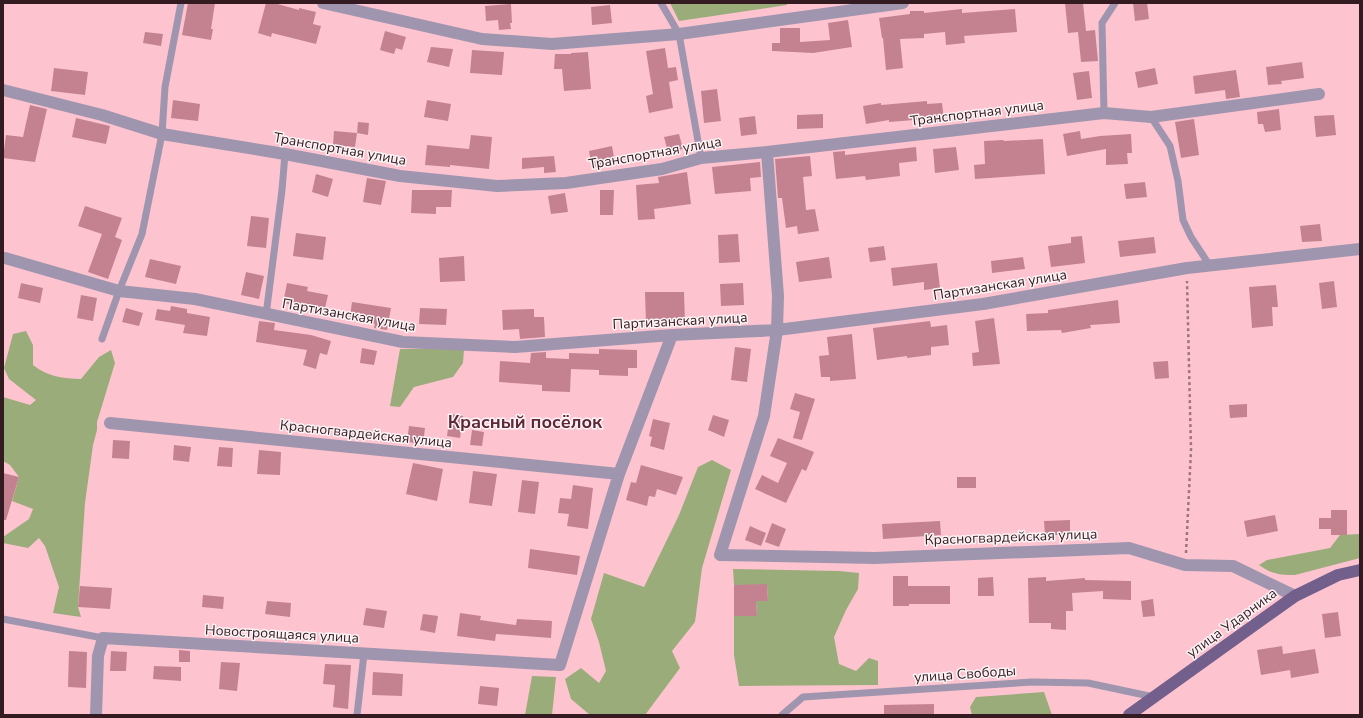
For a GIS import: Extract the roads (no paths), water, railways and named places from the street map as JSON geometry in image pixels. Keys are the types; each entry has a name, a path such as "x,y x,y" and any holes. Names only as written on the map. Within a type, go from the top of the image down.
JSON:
{"main road":[{"name":"улица Ударника","path":"1130,715 1295,596 1338,575 1360,570"}],"street":[{"path":"323,3 353,6 482,39 552,44 679,34 903,3"},
{"name":"Транспортная улица","path":"3,90 102,115 162,134 285,154 400,176 497,186 566,183 588,180 662,169 701,158 767,152 1104,113 1150,117 1319,94"},
{"path":"767,152 778,296 777,330"},
{"name":"Партизанская улица","path":"5,258 119,290 195,299 266,315 403,342 515,347 672,335 777,330 984,304 1187,268 1360,248"},
{"name":"Красногвардейская улица","path":"777,330 764,416 720,555 875,558 1129,548 1186,565 1232,566 1295,596"},
{"path":"619,474 672,335"},
{"name":"Красногвардейская улица","path":"110,423 619,474"},
{"name":"Новостроящаяся улица","path":"103,638 560,665 619,474"},
{"path":"96,715 98,656 103,638"}],"lane":[{"path":"102,339 119,290 142,234 162,134 165,87 181,3"},
{"path":"661,3 679,34 701,158"},
{"path":"1104,113 1102,23 1115,3"},
{"path":"1150,117 1170,146 1178,181 1183,220 1191,237 1210,266"},
{"path":"266,315 282,190 285,154"},
{"name":"Новостроящаяся улица","path":"3,619 103,638"},
{"path":"357,715 364,654"},
{"name":"улица Свободы","path":"782,715 803,697 1032,682 1088,683 1155,697"}],"district":[{"name":"Красный посёлок","path":"525,422"}]}
